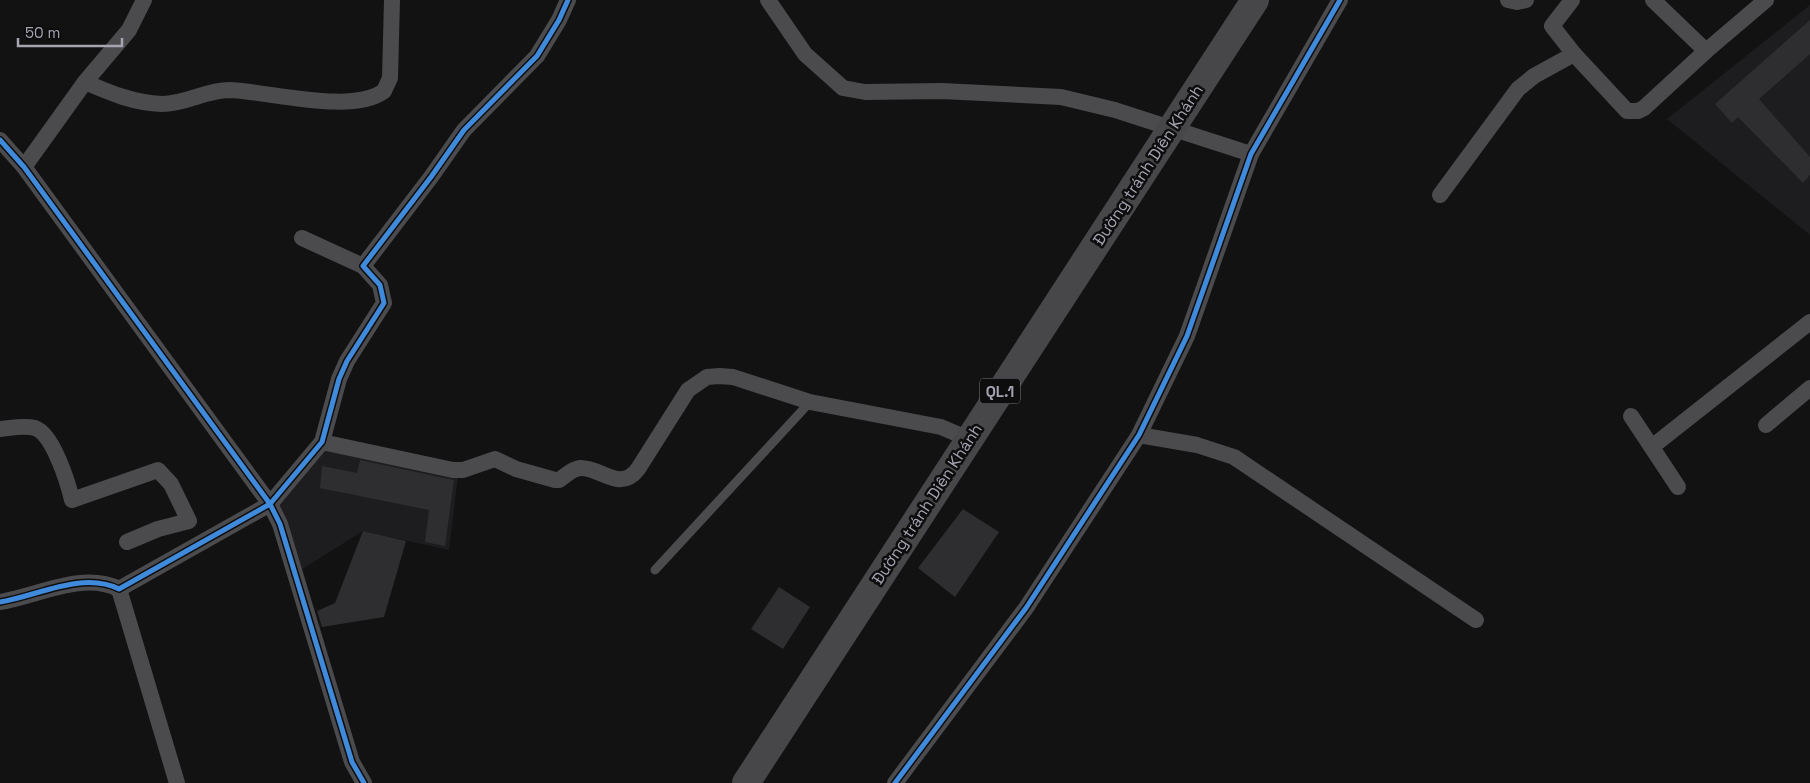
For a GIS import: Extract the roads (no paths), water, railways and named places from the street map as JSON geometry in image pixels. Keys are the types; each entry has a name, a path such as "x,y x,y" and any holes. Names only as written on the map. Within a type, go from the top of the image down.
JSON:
{"highway":[{"name":"Đường tránh Diên Khánh","path":"746,783 1255,0"}],"street":[{"path":"24,167 85,82 129,30 144,0"},
{"path":"85,82 124,99 162,104 176,103 213,91 228,90 310,101 333,102 370,98 384,91 390,78 392,0"},
{"path":"363,266 431,177 464,130 537,56 559,20 568,0"},
{"path":"768,0 805,54 843,88 865,92 942,91 1060,97 1173,128 1250,154"},
{"path":"895,783 1026,608 1138,435 1187,336 1250,154 1340,0"},
{"path":"1508,0 1517,2 1526,0"},
{"path":"1572,0 1552,26 1623,109 1633,112 1644,108 1706,51 1766,0"},
{"path":"1653,0 1706,51"},
{"path":"1440,195 1518,89 1534,76 1574,54"},
{"path":"0,140 24,167 270,504 280,524 352,762 364,783"},
{"path":"119,589 270,504 322,442 339,380 347,361 384,303 380,285 363,266 302,238"},
{"path":"1653,446 1810,322"},
{"path":"322,442 453,470 463,470 495,459 516,469 548,480 559,480 568,473 582,468 603,475 627,479 633,476 638,469 688,390 707,377 734,377 810,402 941,427 969,439"},
{"path":"1766,425 1810,388"},
{"path":"1631,416 1653,446 1678,487"},
{"path":"0,430 25,427 37,428 48,439 59,462 72,500 158,470 171,484 189,521 158,529 127,542"},
{"path":"1138,435 1197,445 1234,457 1476,620"},
{"path":"0,602 23,598 69,584 108,584 119,589 177,783"}],"lane":[{"path":"654,570 810,402"}]}
